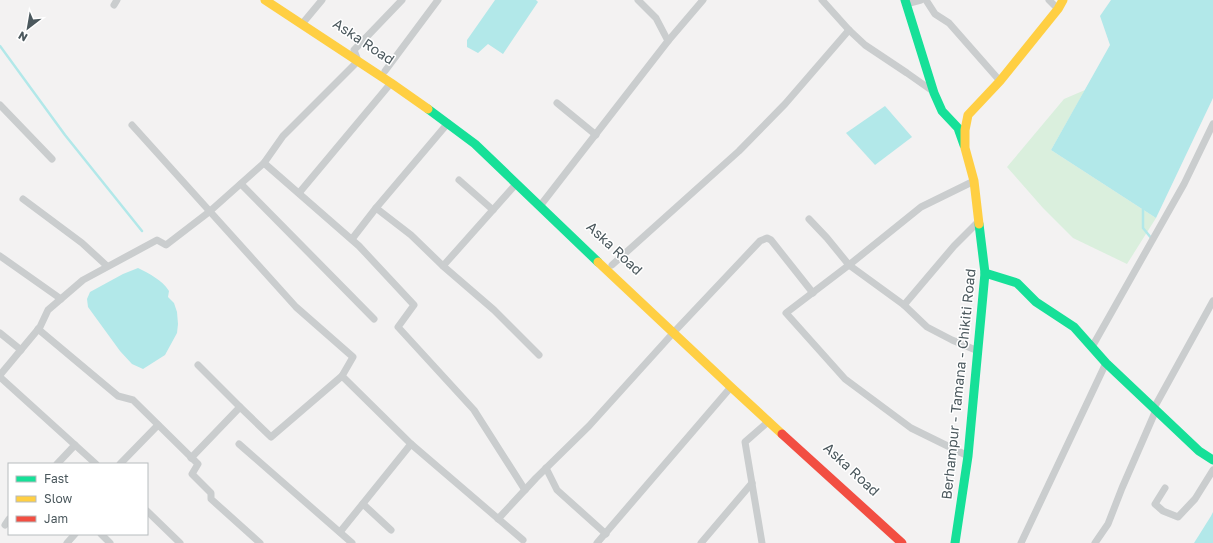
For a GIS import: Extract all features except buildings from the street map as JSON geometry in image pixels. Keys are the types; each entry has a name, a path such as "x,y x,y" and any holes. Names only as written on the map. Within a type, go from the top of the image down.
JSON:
{"main road":[{"path":"265,0 304,22 358,62 391,83 476,144 516,184 542,204 677,329 731,387 902,543"},
{"name":"Aska Road","path":"278,0 304,22 354,50 476,136 542,204 612,265 677,329 697,343"},
{"name":"Berhampur - Tamana - Chikiti Road","path":"955,543 968,456 985,273 974,181 965,148 965,130 968,115 1000,81 1058,9 1063,0"},
{"path":"906,2 934,93 942,111 958,128 965,148"},
{"path":"985,273 1017,283 1036,302 1074,327 1106,364 1199,451 1213,460"},
{"name":"Aska Road","path":"748,390 913,543"}],"street":[{"path":"304,22 322,0"},
{"path":"95,463 0,376 38,329 48,310 83,280 157,240 166,245 209,212 264,163 283,136 358,62 354,50 402,0"},
{"path":"385,71 438,0"},
{"path":"638,0 656,18 668,41"},
{"path":"542,204 668,41 703,0"},
{"path":"822,0 849,30 934,93"},
{"path":"906,2 921,0"},
{"path":"926,0 935,14 949,23 1000,81"},
{"path":"1049,0 1058,9"},
{"path":"612,265 739,151 785,104 849,30"},
{"path":"299,193 391,83"},
{"path":"557,103 596,135"},
{"path":"0,105 52,159"},
{"path":"352,239 376,208 448,123"},
{"path":"1092,347 1184,184 1213,124"},
{"path":"132,125 296,307 353,357 342,376 271,437 198,365"},
{"path":"264,163 352,239 414,305 398,327 474,410 525,490"},
{"path":"458,180 492,210"},
{"path":"968,456 911,428 845,379 786,313 921,207 974,181"},
{"path":"241,184 374,319"},
{"path":"443,266 516,184"},
{"path":"23,199 82,243 107,266"},
{"path":"376,208 405,230 443,266 494,310 540,355"},
{"path":"809,219 849,265 904,305 927,327 952,340 978,350"},
{"path":"904,305 954,246 979,221"},
{"path":"498,519 546,468 589,426 677,329 760,241 767,238 771,240 813,293"},
{"path":"0,256 61,299"},
{"path":"1095,543 1108,524 1155,409 1213,301"},
{"path":"38,329 118,396 133,400 158,424 198,464 192,474 211,493 211,499 260,543"},
{"path":"0,333 21,350"},
{"path":"1021,543 1106,364"},
{"path":"342,376 411,444 523,540"},
{"path":"597,543 731,387"},
{"path":"191,458 240,407"},
{"path":"762,543 745,442 769,421"},
{"path":"121,463 158,424"},
{"path":"58,463 75,444"},
{"path":"239,444 352,543"},
{"path":"340,532 411,444"},
{"path":"546,468 557,490 606,534"},
{"path":"1165,488 1155,504 1163,511 1178,517 1195,499 1213,470"},
{"path":"701,543 752,483"},
{"path":"363,504 391,530"},
{"path":"148,512 180,543"},
{"path":"67,543 74,535"},
{"path":"102,535 110,543"}],"green space":[{"path":"1085,90 1051,150 1156,218 1127,264 1073,238 1043,208 1007,167 1064,99"}],"water":[{"path":"495,0 536,0 538,2 503,54 488,44 478,53 467,47 467,40"},
{"path":"1111,0 1213,0 1213,98 1156,218 1051,150 1110,45 1100,16"},
{"path":"885,106 912,137 875,165 846,133"},
{"path":"138,268 159,280 169,291 168,297 174,303 177,312 178,324 177,333 165,355 143,369 132,364 120,351 88,307 87,299 90,292 123,274"},
{"path":"1213,512 1213,543 1194,543 1211,516"}],"waterway":[{"path":"0,46 65,135 142,231"},
{"path":"1143,207 1143,228 1152,239"}],"traffic: fast":[{"path":"905,0 934,93 942,111 958,128 964,145"},
{"path":"428,109 475,144 598,262"},
{"path":"955,543 968,456 985,273 979,224"},
{"path":"985,273 1017,283 1036,302 1074,327 1106,363 1199,451 1213,460"}],"traffic: slow":[{"path":"265,0 428,109"},
{"path":"979,224 974,181 965,148 965,130 968,115 1000,81 1058,9 1063,0"},
{"path":"598,262 782,434"}],"traffic: jam":[{"path":"782,434 902,543"}]}
